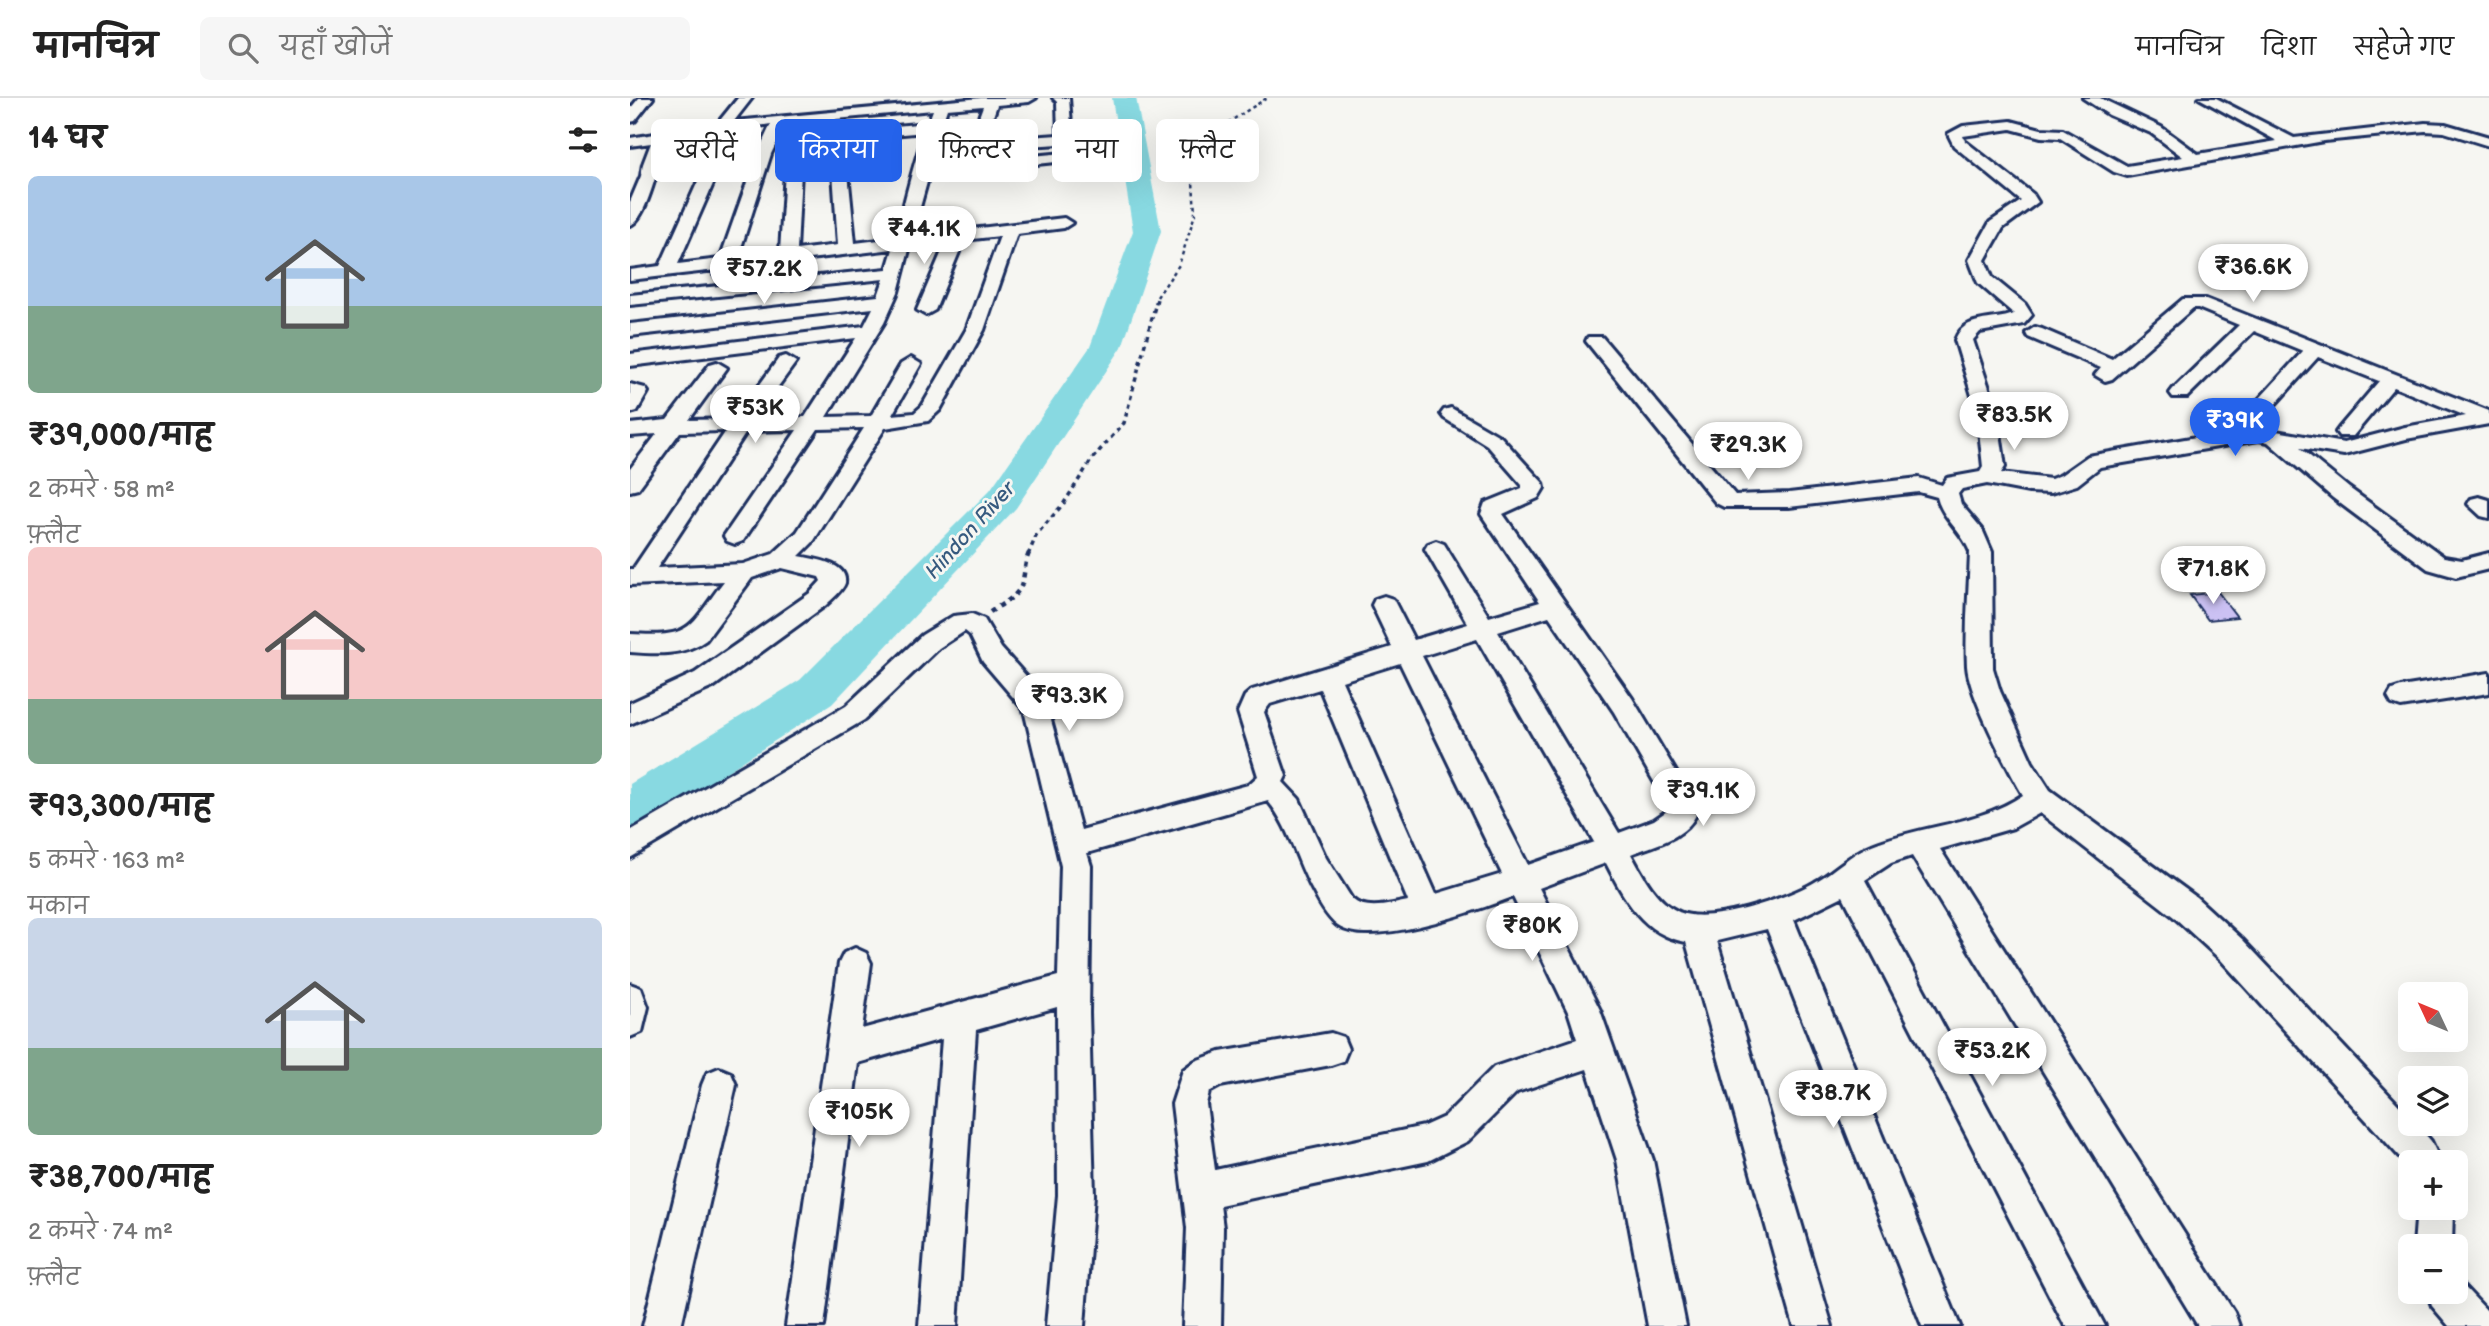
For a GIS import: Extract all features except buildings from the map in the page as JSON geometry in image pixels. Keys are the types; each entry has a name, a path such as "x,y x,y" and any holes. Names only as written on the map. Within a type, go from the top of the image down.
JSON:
{"street":[{"path":"630,118 646,98"},
{"path":"728,119 745,98"},
{"path":"762,121 806,103 828,109 880,112 1029,98"},
{"path":"1060,98 1064,101 1064,119"},
{"path":"2090,98 2114,112 2156,130 2196,159"},
{"path":"2206,98 2291,142"},
{"path":"986,119 992,100"},
{"path":"936,119 941,108"},
{"path":"785,119 828,109"},
{"path":"825,119 828,109"},
{"path":"878,119 880,112"},
{"path":"762,121 775,120"},
{"path":"1987,477 1994,467 1987,412 1964,340 1967,332 1976,327 2018,320 2023,315 2019,308 1984,279 1977,260 1996,225 2030,202 1959,143 1955,134 1963,130 2011,125 2041,133 2060,134 2119,169 2127,171 2291,142 2425,127 2445,128 2489,142"},
{"path":"715,291 729,262 764,154 775,132"},
{"path":"630,142 651,139"},
{"path":"1046,161 1039,141 1052,140"},
{"path":"1038,162 1052,160"},
{"path":"630,220 649,176 651,161"},
{"path":"667,270 706,182"},
{"path":"788,256 792,182"},
{"path":"841,182 847,250"},
{"path":"735,537 812,423 869,331 894,273 919,182"},
{"path":"630,275 1064,223"},
{"path":"630,430 674,426 878,422 909,420 921,416 930,410 975,330 1010,230"},
{"path":"926,310 957,236"},
{"path":"630,300 894,273"},
{"path":"630,330 884,301"},
{"path":"2035,333 2110,371 2189,303 2200,303 2489,418"},
{"path":"2180,393 2251,324"},
{"path":"630,360 869,331"},
{"path":"1595,341 1724,498 1732,502 1789,500 1919,485 1947,493"},
{"path":"2256,414 2315,349"},
{"path":"635,577 786,362"},
{"path":"635,577 744,572 781,560 805,537 878,422 911,364"},
{"path":"630,484 717,368"},
{"path":"2346,432 2390,380"},
{"path":"630,390 638,393 630,407"},
{"path":"1267,786 1284,800 1336,905 1353,919 1388,920 1428,911 1664,829 1682,816 1682,808 1623,705 1492,514 1493,508 1498,505 1530,493 1532,483 1494,441 1451,414"},
{"path":"1947,493 1955,483 1987,477 2038,485 2059,485 2068,481 2087,463 2242,435 2275,437 2344,449 2489,418"},
{"path":"2275,437 2341,494 2446,569 2459,570 2489,561"},
{"path":"1947,493 1950,506 1974,534 1980,552 1982,575 1979,657 1987,691 2021,767 2040,798 2185,906 2232,950 2414,1150"},
{"path":"1436,549 1612,847 1637,896 1672,926 1698,931 1721,929 1804,904 1881,854 2008,820 2040,798"},
{"path":"630,714 704,680 818,599 833,583 832,576 827,571 781,560"},
{"path":"630,643 677,644 690,639 744,572"},
{"path":"1384,605 1584,1010 1635,1160 1667,1326"},
{"path":"1070,845 1256,794 1267,786 1272,776 1251,712 1254,703 1261,697 1554,606"},
{"path":"630,846 855,713 938,634 957,623 971,622 991,654 1026,688 1037,709 1076,866 1076,1195 1065,1326"},
{"path":"1327,677 1428,911"},
{"path":"2401,697 2489,683"},
{"path":"1920,843 2220,1326"},
{"path":"1848,876 2086,1326"},
{"path":"1776,912 1941,1326"},
{"path":"1698,931 1813,1326"},
{"path":"805,1326 855,964"},
{"path":"843,1051 1074,987"},
{"path":"630,999 630,1021"},
{"path":"938,1326 960,1019"},
{"path":"1202,1326 1205,1228 1189,1104 1195,1082 1207,1073 1220,1069 1331,1049"},
{"path":"1199,1192 1428,1143 1456,1129 1506,1079 1598,1049"},
{"path":"662,1326 719,1085"}],"path":[{"path":"971,622 1001,606 1021,586 1023,567 1037,534 1064,503 1092,459 1124,423 1155,300 1177,269 1195,214 1191,149 1196,143 1267,98"}],"waterway":[{"name":"Hindon River","path":"630,809 816,692 1003,499 1106,347 1147,231 1124,98"}]}
